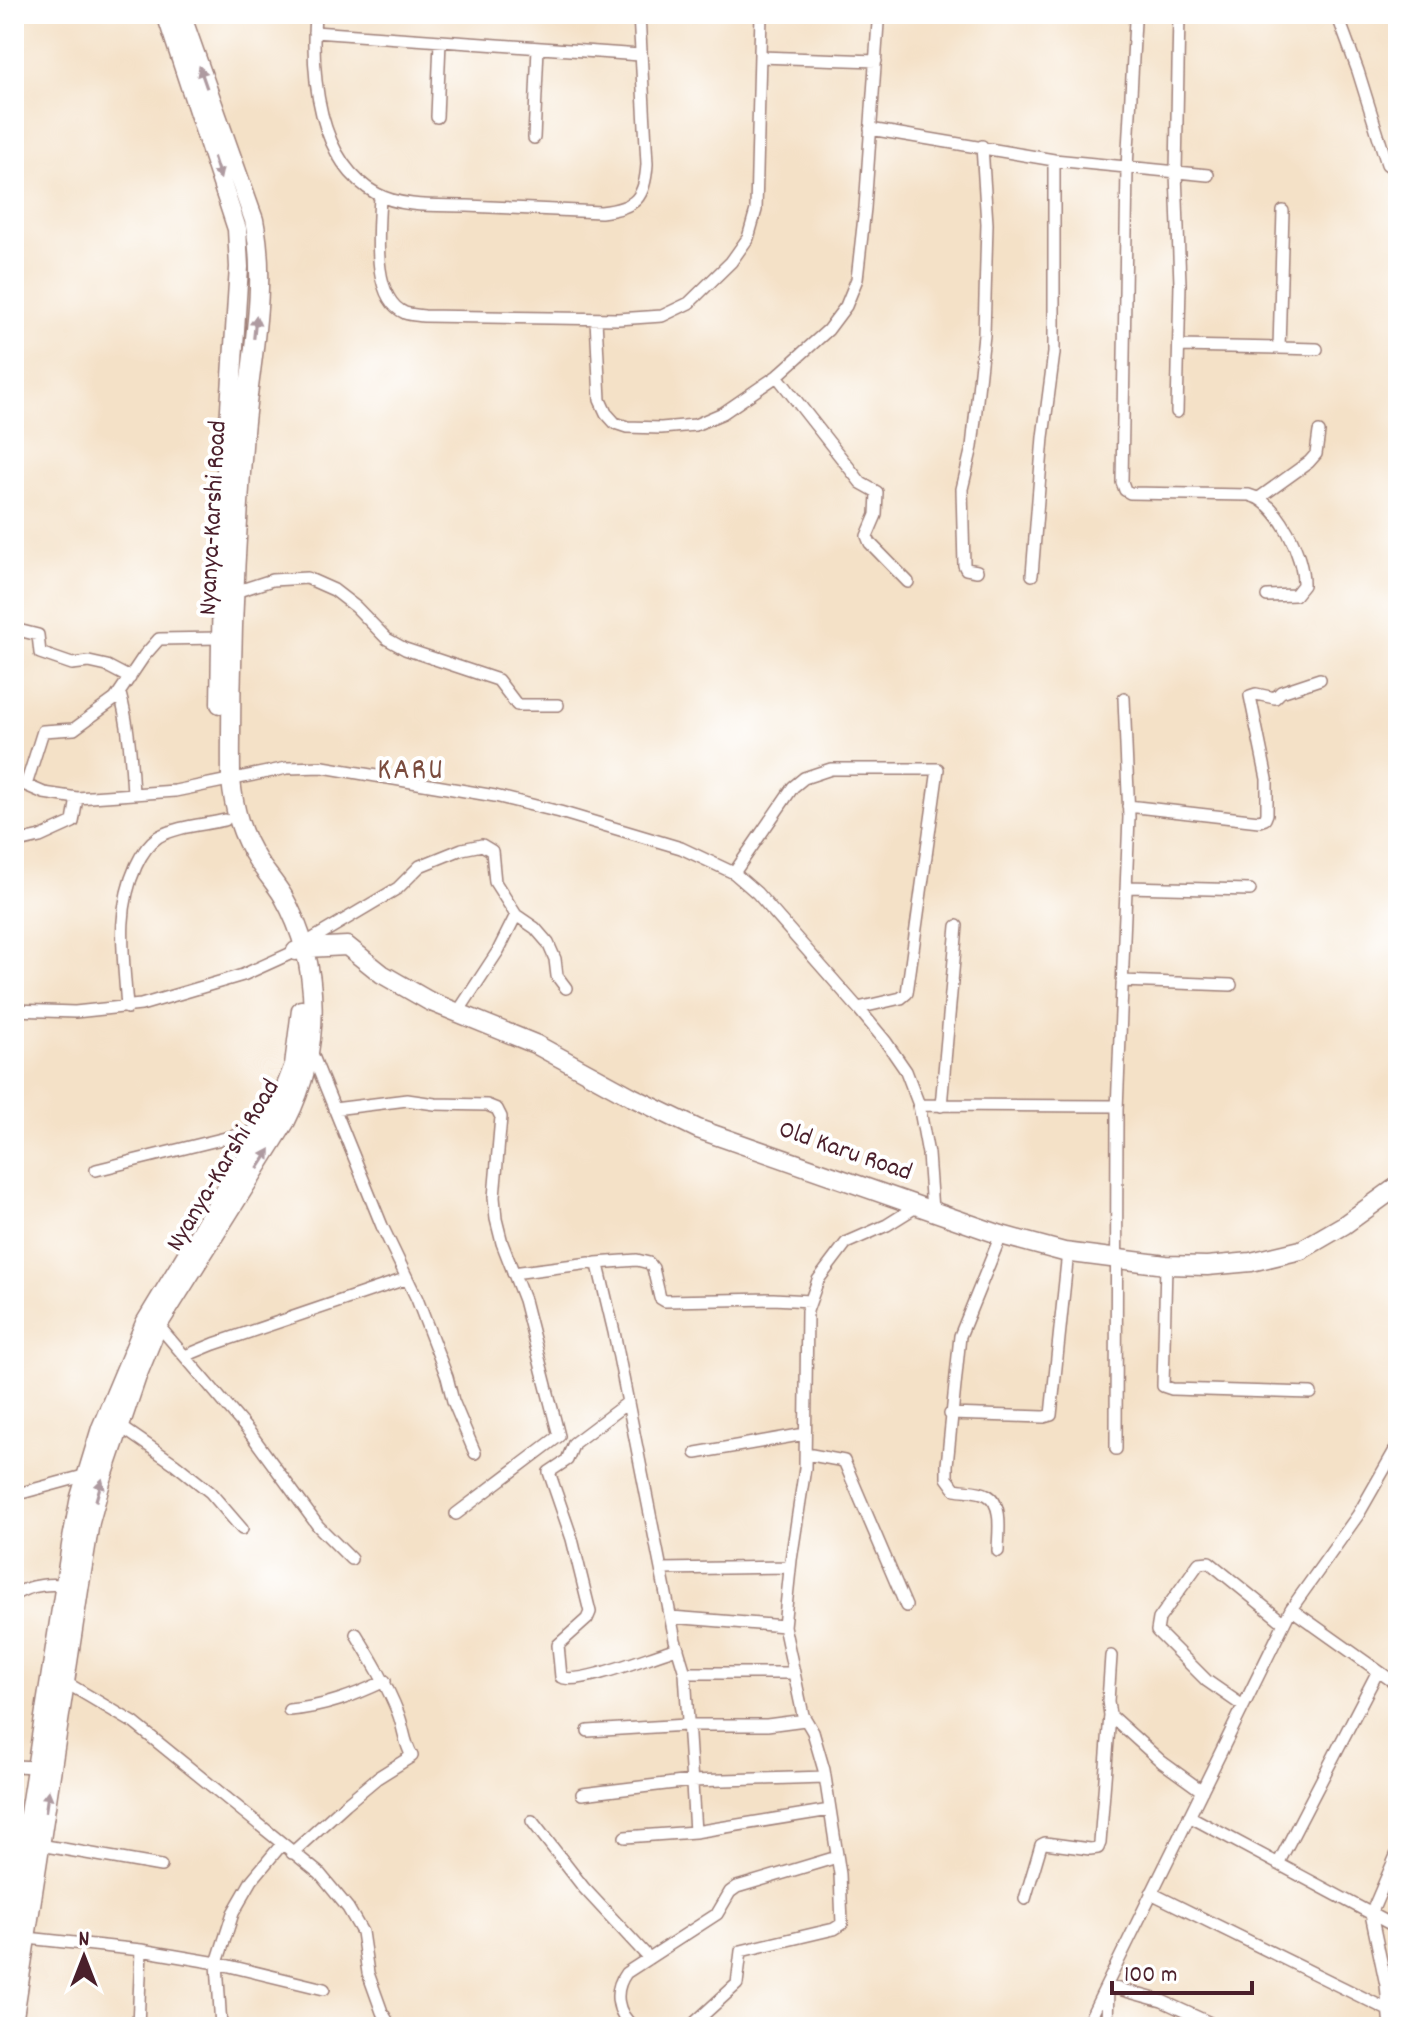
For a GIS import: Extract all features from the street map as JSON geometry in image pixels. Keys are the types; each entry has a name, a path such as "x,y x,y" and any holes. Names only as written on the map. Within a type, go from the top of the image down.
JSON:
{"main road":[{"name":"Nyanya-Karshi Road","path":"14,2017 65,1682 77,1511 87,1475 112,1399 145,1323 281,1099 298,1044 301,1012 302,948 249,866 225,820 235,592 237,229 166,14"},
{"name":"Nyanya-Karshi Road","path":"14,1909 37,1767 72,1588 120,1426 158,1325 286,1121 298,1097 310,1050 312,1000 302,948 283,897 244,836 226,781 220,638 223,519 258,297 258,240 254,220 181,14"},
{"name":"Old Karu Road","path":"302,948 347,946 382,974 429,1001 535,1044 698,1129 1001,1235 1068,1252 1166,1265 1207,1266 1251,1262 1301,1250 1398,1186"}],"street":[{"path":"315,14 315,78 319,101 343,165 360,183 380,196 414,203 601,212 620,210 636,202 646,185 639,14"},
{"path":"380,196 382,280 391,301 404,312 424,316 596,319 662,316 689,303 731,262 748,238 756,210 761,14"},
{"path":"1177,412 1179,14"},
{"path":"1337,14 1387,164 1398,172"},
{"path":"1135,21 1127,168 1122,482 1130,493 1240,495 1259,498 1272,507 1300,559 1304,574 1303,585 1295,595 1267,596"},
{"path":"596,319 600,400 615,423 627,427 695,425 723,413 777,376 828,330 853,293 857,279 878,23"},
{"path":"314,32 640,55"},
{"path":"437,117 440,41"},
{"path":"534,138 538,48"},
{"path":"760,57 876,61"},
{"path":"870,129 1054,160 1208,175"},
{"path":"977,571 966,569 964,565 961,508 972,447 984,335 987,224 982,146"},
{"path":"1032,575 1043,437 1054,353 1054,160"},
{"path":"1279,348 1283,211"},
{"path":"1179,346 1317,349"},
{"path":"777,376 861,483 877,492 876,515 867,536 870,543 908,582"},
{"path":"1259,498 1309,462 1316,454 1319,432"},
{"path":"235,592 272,580 307,578 334,590 396,644 498,680 517,705 558,705"},
{"path":"14,629 38,635 40,653 72,664 89,662 107,666 130,678"},
{"path":"220,638 159,639 153,643 120,694 74,729 43,731 20,783 44,793 77,798 175,791 287,768 323,767 495,796 681,848 734,873 757,893 886,1042 906,1071 919,1105 928,1154 926,1207 846,1243 818,1280 807,1311 806,1454 784,1626 805,1720 813,1732 825,1777 844,1914 842,1924 834,1929 741,1951 737,1984 690,2027"},
{"path":"1128,806 1259,821 1265,819 1267,779 1250,696 1256,694 1275,698 1281,692 1320,679"},
{"path":"120,694 128,719 125,730 133,793"},
{"path":"1116,1449 1117,1106 1128,806 1124,698"},
{"path":"734,873 793,787 804,778 831,769 938,769 907,993 901,998 858,1008"},
{"path":"14,843 40,837 73,822 77,798"},
{"path":"127,1008 121,926 126,887 142,854 154,839 168,832 225,820"},
{"path":"14,1010 75,1012 127,1008 243,975 302,948 398,888 420,866 477,845 486,846 492,851 495,882 516,915 535,928 548,943 555,959 557,976 566,988"},
{"path":"1127,887 1250,890"},
{"path":"458,1012 498,951 516,915"},
{"path":"941,1106 957,926"},
{"path":"1122,981 1231,985"},
{"path":"310,1050 405,1279 422,1312 475,1453"},
{"path":"334,1109 407,1100 487,1105 497,1109 501,1117 494,1197 496,1219 524,1300 559,1437 456,1514"},
{"path":"919,1105 1117,1106"},
{"path":"96,1170 264,1128"},
{"path":"998,1551 998,1511 995,1503 986,1494 955,1489 947,1478 950,1414 960,1336 1001,1235"},
{"path":"950,1414 984,1417 1051,1415 1068,1252"},
{"path":"513,1273 637,1260 649,1263 660,1298 665,1301 810,1301"},
{"path":"596,1263 614,1332 685,1673 695,1832"},
{"path":"1166,1265 1163,1386 1172,1389 1311,1393"},
{"path":"185,1356 405,1279"},
{"path":"158,1325 250,1433 318,1526 351,1559"},
{"path":"627,1403 574,1443 567,1460 549,1472 572,1539 590,1612 587,1619 558,1645 561,1677 570,1680 613,1670 678,1648"},
{"path":"120,1426 210,1492 242,1529"},
{"path":"696,1453 805,1434"},
{"path":"1086,2027 1291,1609 1358,1515 1398,1445"},
{"path":"806,1454 844,1461 906,1606"},
{"path":"14,1495 87,1475"},
{"path":"1243,1706 1207,1681 1157,1631 1159,1619 1203,1561 1215,1565 1284,1623"},
{"path":"662,1569 790,1567"},
{"path":"14,1595 30,1586 72,1588"},
{"path":"1291,1609 1398,1685"},
{"path":"671,1617 784,1626"},
{"path":"292,1853 356,1796 412,1756 405,1745 401,1719 385,1681 356,1634"},
{"path":"1025,1899 1041,1845 1090,1849 1098,1848 1100,1843 1110,1715 1111,1656"},
{"path":"1278,1864 1378,1671"},
{"path":"685,1673 793,1673"},
{"path":"289,1710 318,1708 385,1681"},
{"path":"65,1682 134,1723 320,1874 348,1908 362,1932 368,1973 382,2012 391,2027"},
{"path":"1110,1715 1162,1762 1202,1791"},
{"path":"588,1731 686,1725 767,1725 805,1720"},
{"path":"14,1766 37,1767"},
{"path":"582,1794 691,1781 825,1777"},
{"path":"625,1837 695,1832 830,1810"},
{"path":"1189,1816 1398,1928"},
{"path":"532,1821 584,1888 649,1958"},
{"path":"221,2027 217,1963 237,1901 282,1844"},
{"path":"40,1845 161,1866"},
{"path":"1391,2027 1375,1922 1371,1914 1398,1851"},
{"path":"634,2027 621,2011 618,2000 619,1982 626,1973 717,1914 730,1892 737,1887 837,1857"},
{"path":"1151,1893 1388,2010"},
{"path":"27,1938 141,1950 217,1963 324,1989"},
{"path":"138,2027 141,1950"},
{"path":"1108,1986 1162,2001 1216,2026"},
{"path":"1107,2027 1108,1986"}],"district":[{"name":"KARU","path":"411,772"}]}
